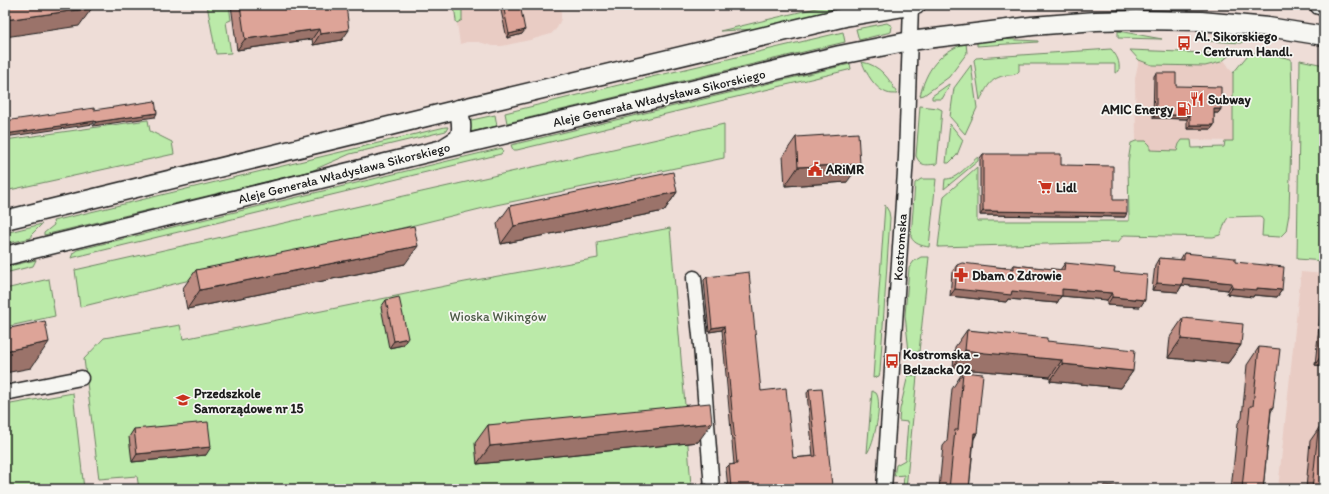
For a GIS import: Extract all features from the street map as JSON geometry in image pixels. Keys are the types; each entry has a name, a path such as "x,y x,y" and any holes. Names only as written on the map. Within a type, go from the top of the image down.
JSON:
{"main road":[{"path":"5,220 459,109 845,17 913,5"},
{"path":"1319,5 1324,6"},
{"name":"Aleje Generała Władysława Sikorskiego","path":"5,256 443,148 846,54 910,41 1032,26 1096,21 1136,20 1208,22 1268,27 1324,36"},
{"path":"443,148 458,139 461,126 459,109"}],"street":[{"name":"Kostromska","path":"884,489 906,157 910,41 913,5"},
{"path":"694,278 701,345 712,489"},
{"path":"5,393 81,378"}],"shaded area":[{"path":"462,5 560,5 561,19 557,28 551,34 530,40 502,46 493,46 479,42 467,42 460,44 457,23 460,22"},
{"name":"AMIC Energy","path":"1139,60 1152,65 1205,66 1216,64 1224,60 1233,73 1233,141 1182,140 1179,144 1178,151 1150,150 1146,141 1136,141 1135,78"},
{"path":"1301,272 1324,274 1324,489 1278,489"}],"green space":[{"path":"207,5 229,5 231,20 226,22 231,53 216,54"},
{"path":"454,5 462,5 462,20 457,23 456,21"},
{"path":"829,5 838,5 839,9 755,29 720,31"},
{"path":"887,23 892,26 891,32 859,40 856,29"},
{"path":"1118,31 1162,39 1118,38"},
{"path":"843,32 845,42 507,123 505,113"},
{"path":"1240,36 1243,40 1242,43 1209,41"},
{"path":"998,39 1038,42 977,46 977,42"},
{"path":"966,43 967,53 949,77 924,95 920,96 926,78 935,63 948,51"},
{"path":"1111,49 1119,64 1119,71 1115,73 1115,64 1019,64 1019,71 1017,73 1001,76 990,83 980,100 974,60 976,58"},
{"path":"1130,50 1231,54 1221,62 1205,66 1152,65 1139,60"},
{"path":"1252,53 1265,53 1291,59 1292,94 1289,214 1286,231 1280,237 1262,236 1263,220 1260,216 1229,217 1220,235 1213,237 1124,235 1118,242 938,247 944,196 977,167 977,221 1129,221 1128,162 1131,143 1136,141 1146,141 1150,145 1150,150 1177,151 1182,140 1191,140 1192,148 1224,147 1225,141 1233,141 1233,73 1247,56"},
{"path":"1300,60 1324,65 1324,261 1297,259"},
{"path":"862,62 879,69 888,78 897,94 887,93 879,88 869,76"},
{"path":"850,64 851,69 848,70 517,150 513,150 511,145"},
{"path":"971,65 977,108 965,134 950,117 954,88"},
{"path":"949,84 949,87 942,99 932,99 932,96"},
{"path":"920,106 938,108 942,110 937,164 922,164 916,156"},
{"path":"495,115 497,126 470,132 467,121"},
{"path":"148,120 150,131 172,142 174,154 5,191 5,140"},
{"path":"724,124 724,158 496,205 80,307 75,270"},
{"path":"950,124 963,140 957,155 949,163 946,163"},
{"path":"448,127 446,131 350,154 311,171 44,235 44,233 54,225 53,221"},
{"path":"502,148 503,151 501,154 71,258 73,253 77,250"},
{"path":"978,157 978,161 944,189 945,179 954,177"},
{"path":"921,179 936,179 929,247 916,243 911,237 915,183"},
{"path":"885,205 889,212 890,218 880,372 879,376 873,378"},
{"path":"42,224 31,235 31,238 5,244 5,233"},
{"name":"Wioska Wikingów","path":"670,228 691,486 654,489 139,489 137,476 99,479 84,359 104,338 180,325 183,339 465,282 598,258 597,242"},
{"path":"921,257 929,257 919,352 909,352 905,315 909,268 914,261"},
{"path":"36,260 33,266 5,273 5,267"},
{"path":"49,279 55,316 5,327 5,289"},
{"path":"908,375 917,376 906,489 903,489 904,475 894,476 896,465 905,460 908,422 899,421 900,409"},
{"path":"872,391 876,393 879,405 875,433 867,453"},
{"path":"73,393 84,489 5,489 5,405"}],"building":[{"path":"5,5 92,5 92,8 5,20"},
{"path":"240,5 346,5 349,30 320,34 319,29 245,39"},
{"path":"503,5 520,5 525,30 509,34"},
{"path":"1156,73 1176,73 1176,86 1221,87 1221,109 1214,109 1214,125 1190,125 1190,115 1156,115"},
{"path":"155,101 157,113 5,134 5,121"},
{"path":"858,133 860,164 798,167 796,137"},
{"name":"Lidl","path":"983,154 1061,154 1061,165 1113,166 1113,200 1127,200 1127,213 983,211"},
{"path":"673,172 677,192 514,226 510,206"},
{"path":"414,226 418,246 200,290 196,270"},
{"path":"1184,253 1235,258 1235,262 1284,267 1282,290 1232,288 1232,283 1183,278 1182,285 1157,283 1159,258 1184,260"},
{"path":"962,263 1014,269 1014,265 1064,270 1065,263 1115,268 1114,272 1147,275 1145,300 1112,297 1112,293 1062,289 1062,296 1012,291 1011,295 955,289 957,265"},
{"path":"749,272 761,391 786,388 793,458 816,456 809,389 822,388 832,486 817,488 818,489 731,489 729,465 737,464 724,326 712,328 707,277"},
{"path":"399,297 408,338 394,341 386,300"},
{"path":"1183,318 1243,324 1241,345 1181,339"},
{"path":"1324,319 1324,358 1320,357"},
{"path":"45,321 49,342 5,351 5,329"},
{"path":"967,330 1047,338 1047,341 1135,350 1133,371 1062,364 1062,360 965,350"},
{"path":"1259,347 1280,349 1273,408 1271,408 1263,489 1242,489 1250,406 1253,406"},
{"path":"963,372 983,374 977,433 974,433 969,489 949,489 955,430 958,430"},
{"path":"710,403 712,423 490,446 488,425"},
{"path":"208,422 211,447 137,454 134,429"},
{"path":"1318,431 1324,431 1324,489 1312,489"},
{"path":"707,484 708,489 661,489"},
{"path":"1104,485 1149,489 1103,489"}],"place":[{"name":"Al. Sikorskiego - Centrum Handl.","path":"1184,43"},
{"name":"Subway","path":"1197,99"},
{"name":"AMIC Energy","path":"1184,109"},
{"name":"ARiMR","path":"815,169"},
{"name":"Lidl","path":"1045,187"},
{"name":"Dbam o Zdrowie","path":"961,275"},
{"name":"Kostromska - Belzacka 02","path":"892,361"},
{"name":"Przedszkole Samorządowe nr 15","path":"183,400"}]}
